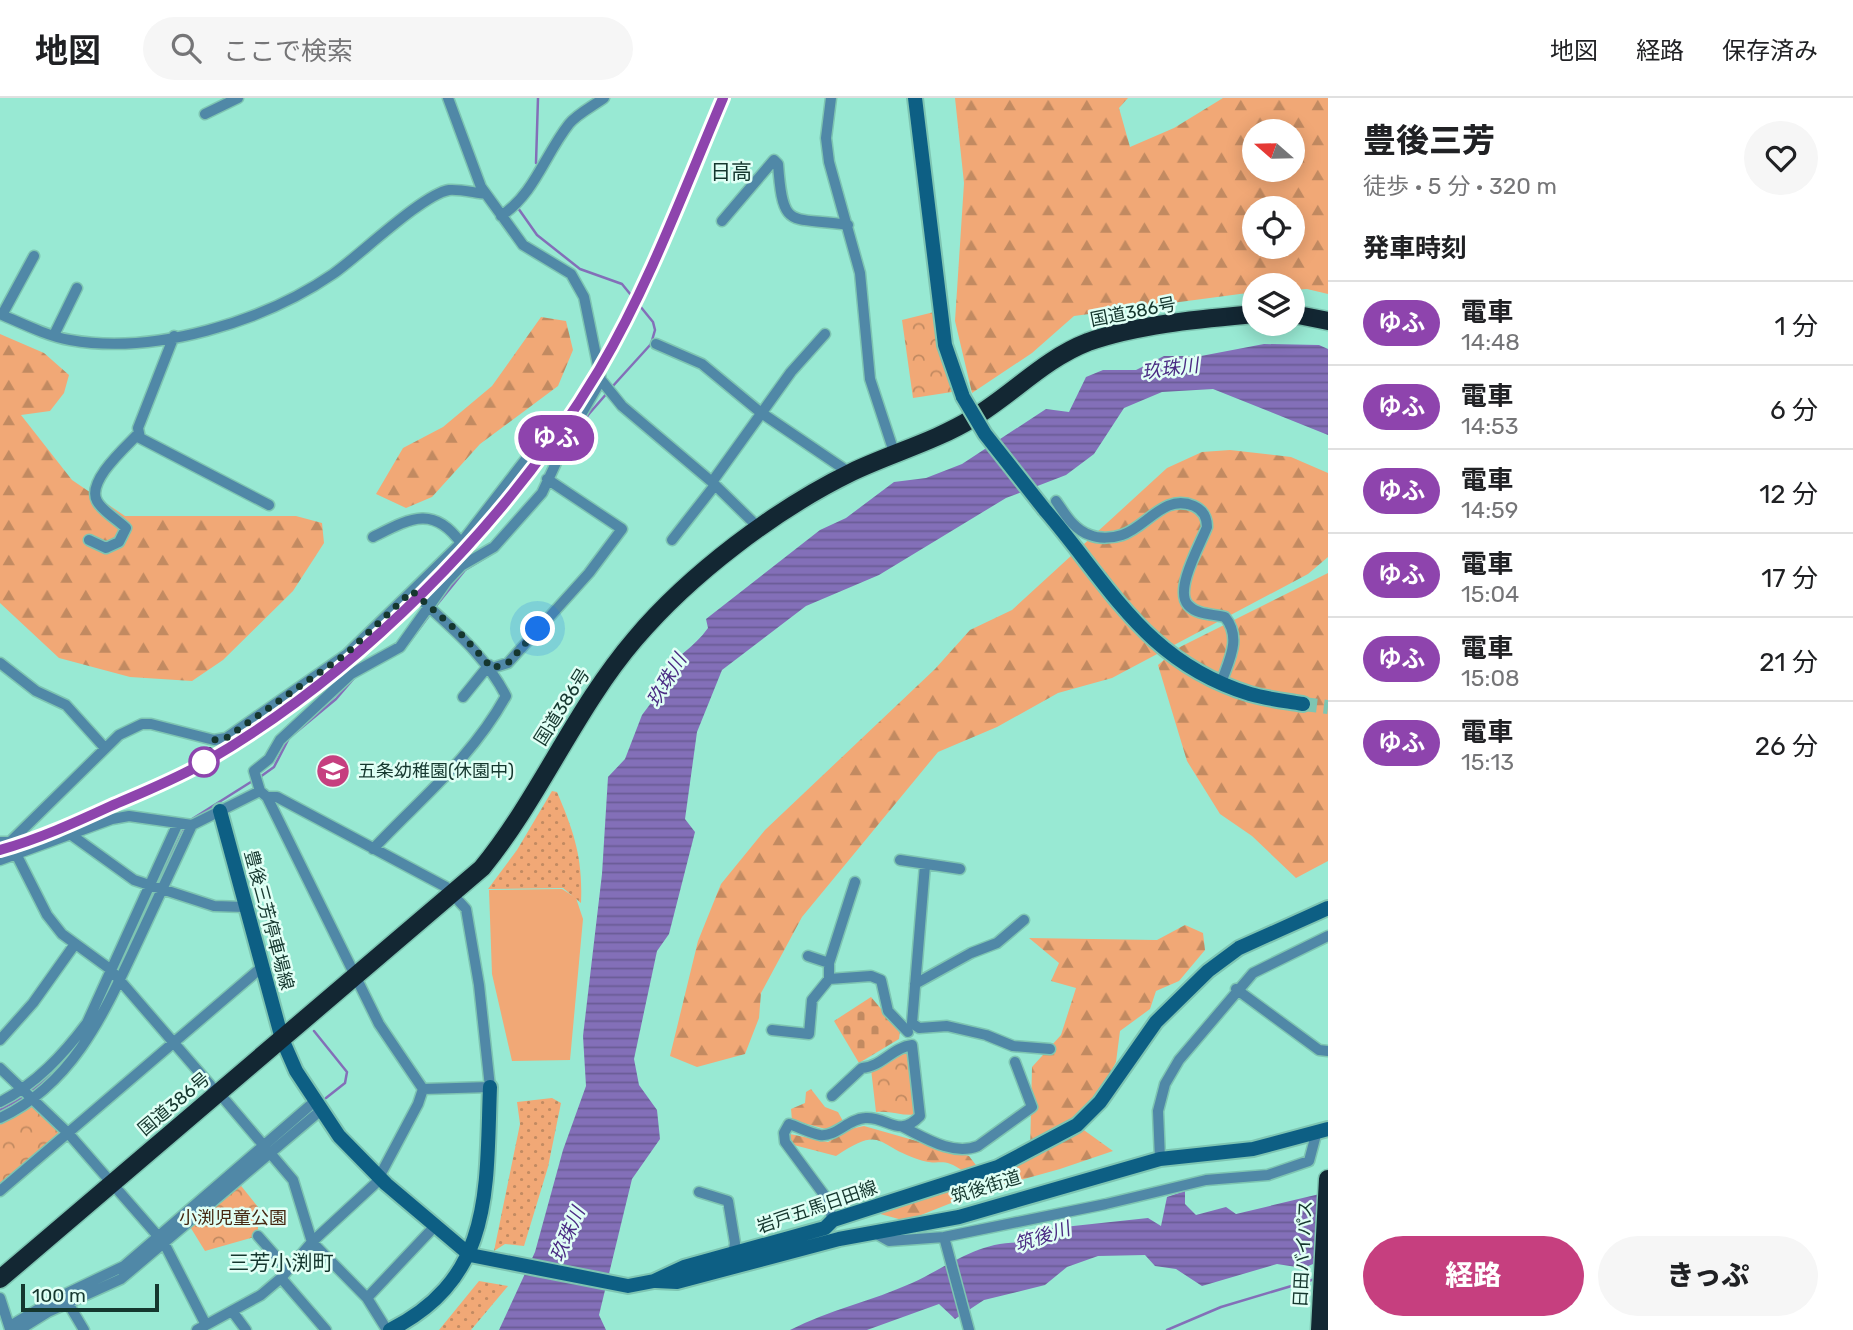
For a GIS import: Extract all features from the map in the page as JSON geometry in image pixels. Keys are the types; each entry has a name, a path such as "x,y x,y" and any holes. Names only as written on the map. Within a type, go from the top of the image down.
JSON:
{"highway":[{"name":"国道386号","path":"0,1279 482,868 503,840 603,681 635,639 668,604 761,529 850,473 973,419 1057,357 1088,342 1126,332 1242,316"},
{"path":"1305,316 1328,321"},
{"name":"日田バイパス","path":"1321,1324 1328,1180"}],"street":[{"path":"205,114 238,98"},
{"path":"448,98 471,163 486,194 501,216 523,245 570,274 584,297 603,382 613,395 714,483 761,529"},
{"path":"501,216 515,207 571,121 604,98"},
{"path":"831,98 826,138 829,162 860,273 870,379 894,452"},
{"path":"915,98 945,345 963,397 985,434 1051,506 1147,635 1181,663 1221,683 1251,695 1303,704"},
{"path":"722,221 774,160 778,164 780,201 786,212 806,223 848,225"},
{"path":"34,256 1,314 71,340 130,345 214,330 251,317 329,276 411,212 448,190 486,194"},
{"path":"54,335 77,288"},
{"path":"672,540 714,483 760,412 825,334"},
{"path":"89,540 106,548 119,542 126,528 97,501 95,489 99,477 139,433 174,336"},
{"path":"656,344 702,364 760,412 850,473"},
{"path":"423,1088 380,1024 263,794 254,771 269,759 280,740 351,674 400,647 431,611 461,566 494,547 551,481 603,382"},
{"path":"139,433 140,438 269,505"},
{"path":"0,860 14,855 70,834 129,816 192,825 263,794 277,797 446,887 454,894 466,909 479,985 490,1087 482,1208 470,1255 443,1294 429,1308 389,1330 367,1297 312,1242 298,1188 267,1148 110,968 75,944 47,915 14,855 5,842 104,747 120,735 142,724 164,725 214,740 226,738 346,654 461,543 530,455"},
{"path":"463,697 490,666 508,663 589,573 622,529 551,481"},
{"path":"1051,506 1077,529 1099,537 1120,536 1138,527 1158,510 1173,504 1186,503 1199,508 1207,519 1207,527 1185,580 1183,594 1188,605 1201,613 1225,617 1232,626 1235,636 1221,683"},
{"path":"373,537 414,517 437,521 451,530 461,543"},
{"path":"373,849 402,816 417,808 482,736 506,696 490,666 462,635 431,611 412,591"},
{"path":"0,663 36,691 66,705 104,747"},
{"name":"豊後三芳停車場線","path":"220,811 282,1039"},
{"path":"0,1102 23,1089 67,1049 87,1023 178,823"},
{"path":"0,1118 34,1099 80,1053 121,981 192,825"},
{"path":"70,834 134,880 214,906 245,907"},
{"path":"900,860 960,869"},
{"path":"905,1045 910,1028 915,984 925,865"},
{"path":"772,1030 810,1034 812,1000 829,979 829,964 855,882"},
{"name":"岩戸五馬日田線","path":"282,1039 317,1106 346,1144 379,1177 470,1255 616,1284 654,1281 684,1267 825,1228 833,1220 998,1167 1077,1125 1100,1102 1156,1022 1208,971 1239,948 1328,908"},
{"path":"915,984 971,953 997,943 1024,920"},
{"path":"1160,1159 1158,1111 1165,1084 1179,1060 1236,989 1253,973 1328,936"},
{"path":"0,1040 33,1003 75,944"},
{"path":"808,957 829,964"},
{"path":"0,1191 262,967"},
{"path":"829,979 871,976 881,980 888,1011 910,1028 947,1026 986,1035 1013,1046 1050,1049"},
{"path":"1236,989 1319,1050 1328,1051"},
{"path":"832,1096 862,1068 870,1068 905,1045 912,1045 920,1116 912,1125 903,1126"},
{"path":"833,1220 825,1196 785,1142 784,1133 789,1124 821,1135 834,1133 854,1119 869,1117 903,1126 935,1143 969,1150 1032,1107 1015,1062"},
{"path":"0,1068 68,1133 161,1239 202,1328 261,1295 285,1274 312,1242 376,1183 418,1104 423,1088"},
{"path":"423,1088 490,1087"},
{"path":"0,1298 13,1329 65,1299 121,1279 161,1239 317,1106"},
{"path":"873,1232 890,1241 944,1237 1106,1204 1206,1180 1268,1175 1308,1161 1323,1130"},
{"name":"筑後街道","path":"654,1281 677,1282 873,1232 959,1217 1160,1159 1253,1149 1323,1130"},
{"path":"699,1192 728,1201 735,1243 733,1255"},
{"path":"367,1297 435,1226"},
{"path":"258,1236 326,1330"},
{"path":"944,1237 969,1330"},
{"path":"65,1299 84,1330"},
{"path":"232,1311 246,1330"}],"green space":[{"path":"955,98 1128,98 1119,108 1130,147 1174,128 1223,98 1328,98 1328,294 1305,289 1305,273 1242,273 1242,294 1074,316 1032,353 972,393 955,321 964,183"},
{"path":"934,312 952,392 913,398 902,320"},
{"path":"541,317 566,321 573,350 558,386 480,444 432,497 406,508 376,494 403,448 443,427 492,386"},
{"path":"0,334 44,353 69,375 64,393 50,411 21,415 72,480 125,516 296,516 322,523 324,543 293,591 223,660 192,681 130,677 59,658 0,603"},
{"path":"1230,450 1291,457 1328,473 1328,557 1308,574 1112,678 1058,693 997,727 938,752 802,917 761,993 759,1018 745,1054 697,1067 670,1056 698,941 721,884 765,830 935,669 970,630 1012,610 1167,468 1202,452"},
{"path":"1328,573 1328,861 1296,878 1252,836 1220,814 1187,761 1158,665 1178,648"},
{"path":"552,791 557,792 576,846 581,903 563,888 488,889 517,850"},
{"path":"562,889 576,898 583,919 570,1060 512,1061 492,974 489,890"},
{"path":"1185,925 1203,933 1205,950 1179,981 1156,991 1150,1009 1120,1031 1116,1062 1081,1128 1113,1151 984,1190 906,1221 873,1212 1030,1153 1032,1067 1061,1035 1076,988 1051,981 1059,963 1029,938 1157,940"},
{"path":"871,997 900,1031 899,1039 859,1063 834,1021"},
{"path":"910,1046 918,1114 876,1112 871,1069"},
{"path":"811,1089 825,1107 838,1112 844,1123 833,1131 792,1120 791,1109 805,1103 806,1092"},
{"path":"552,1098 561,1103 548,1167 524,1246 505,1244 494,1251 520,1124 517,1102"},
{"path":"32,1105 62,1133 0,1186 0,1121"},
{"path":"864,1126 969,1156 979,1169 966,1173 946,1163 920,1160 872,1140 863,1141 836,1156 790,1144 790,1134 828,1142 850,1129"},
{"name":"小渕児童公園","path":"238,1182 258,1207 258,1236 205,1251 189,1225"},
{"path":"479,1281 508,1286 471,1330 439,1330"}],"water":[{"name":"玖珠川","path":"1264,344 1319,345 1328,349 1328,435 1213,389 1162,392 1124,408 1094,454 1066,475 1006,498 879,575 806,606 722,670 697,732 685,819 695,832 669,934 657,951 634,1059 639,1085 657,1110 660,1139 632,1179 599,1315 606,1330 499,1330 535,1252 563,1150 586,1086 583,1036 602,874 608,777 625,759 642,715 666,683 659,675 703,635 708,628 706,619 820,530 846,518 894,482 926,478 962,464 1046,409 1069,412 1086,377 1103,370 1136,370 1164,356 1201,356"},
{"name":"筑後川","path":"1185,1191 1185,1204 1196,1215 1226,1207 1236,1214 1328,1192 1328,1258 1303,1268 1277,1264 1202,1286 1176,1269 1155,1266 1145,1255 1098,1256 1067,1267 1045,1285 984,1300 955,1319 939,1304 867,1330 790,1330 912,1283 970,1253 1000,1244 1034,1244 1036,1230 1148,1218 1161,1226 1167,1197"}],"waterway":[{"path":"536,163 538,98"},
{"path":"518,208 537,235 580,269 622,284 653,322 655,330 651,344 612,387"},
{"path":"560,465 588,415 608,392"},
{"path":"435,607 465,570 490,555"},
{"path":"408,644 431,613"},
{"path":"260,777 274,767 289,738 336,699 355,677"},
{"path":"189,821 254,780"},
{"path":"157,884 185,827"},
{"path":"117,973 154,890"},
{"path":"314,1031 347,1072 345,1083 326,1098"},
{"path":"30,1093 66,1060"},
{"path":"0,1110 24,1097"},
{"path":"291,1128 310,1112"},
{"path":"1167,1330 1221,1307 1315,1279"}],"tunnel":[{"path":"1303,704 1328,707"}],"railway":[{"path":"0,850 70,824 200,765 258,729 315,688 424,592 474,539 520,484 599,370 650,270 723,98"}],"train":[{"name":"ゆふ","path":"0,850 50,835 153,789 201,764 347,662 445,569 506,502 556,437 598,372 647,278 723,98"}],"place":[{"name":"五条幼稚園(休園中)","path":"333,771"}],"district":[{"name":"日高","path":"731,172"},
{"name":"三芳小渕町","path":"281,1263"}],"route":[{"path":"204,762 214,740 226,738 253,721 346,654 412,591 428,608 462,635 492,668 508,663 538,629"}]}
